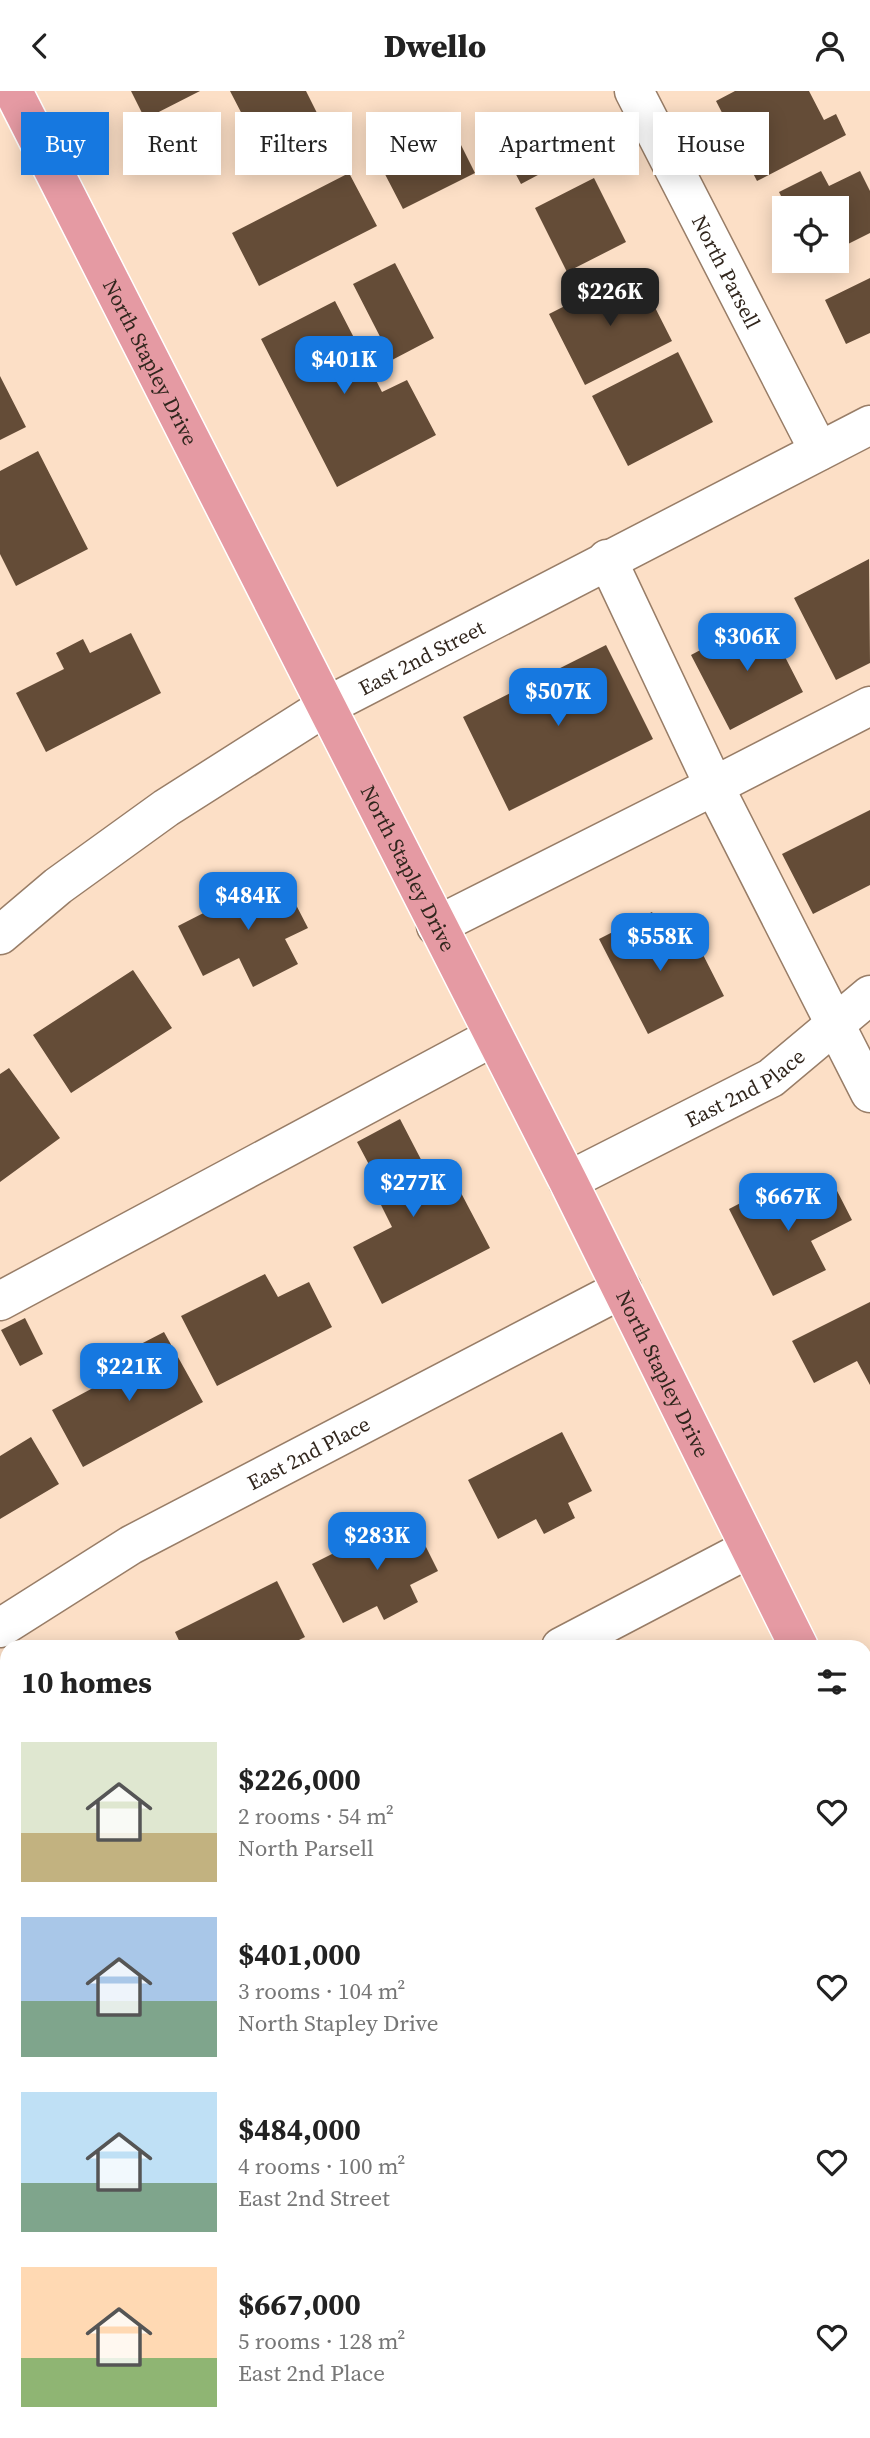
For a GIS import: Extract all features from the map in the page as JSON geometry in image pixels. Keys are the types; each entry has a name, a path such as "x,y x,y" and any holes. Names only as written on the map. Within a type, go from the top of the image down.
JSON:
{"main road":[{"name":"North Stapley Drive","path":"13,91 568,1181 795,1640"}],"street":[{"name":"North Parsell","path":"635,91 819,451"},
{"name":"East 2nd Street","path":"0,935 58,886 166,808 325,706 870,425"},
{"path":"607,559 714,786 870,1093"},
{"path":"436,926 870,706"},
{"name":"East 2nd Place","path":"568,1181 771,1079 870,995"},
{"path":"0,1301 493,1037"},
{"name":"East 2nd Place","path":"0,1628 131,1545 622,1289"},
{"path":"574,1640 748,1549"}],"building":[{"path":"131,91 200,91 159,112 142,112"},
{"path":"230,91 306,91 316,112 241,112"},
{"path":"735,91 809,91 824,120 836,114 846,135 769,175 769,112 722,112 716,101"},
{"path":"461,145 475,173 403,209 385,175 461,175"},
{"path":"821,171 829,186 860,171 870,191 870,233 849,244 849,196 781,196 779,192"},
{"path":"345,175 350,175 377,226 259,286 232,233"},
{"path":"516,175 538,175 521,184"},
{"path":"754,175 769,175 757,181"},
{"path":"594,178 626,242 567,272 535,208"},
{"path":"395,263 434,338 392,360 353,284"},
{"path":"636,270 672,341 585,385 549,314"},
{"path":"870,278 870,333 846,344 825,300"},
{"path":"335,301 382,392 407,380 436,435 337,487 261,339"},
{"path":"678,352 713,422 628,466 592,396"},
{"path":"0,376 26,427 0,440"},
{"path":"38,451 88,549 16,586 0,554 0,471"},
{"path":"869,559 870,663 836,680 794,598"},
{"path":"764,616 803,692 730,730 691,655"},
{"path":"131,633 161,693 46,752 16,693 64,669 56,653 83,639 90,653"},
{"path":"606,645 653,739 509,811 463,717"},
{"path":"870,810 870,885 813,914 782,854"},
{"path":"280,874 308,928 285,939 298,964 253,987 239,958 203,976 178,926"},
{"path":"652,912 670,949 694,937 724,996 648,1034 599,939"},
{"path":"133,970 172,1028 71,1093 33,1035"},
{"path":"9,1068 60,1138 0,1182 0,1074"},
{"path":"400,1119 442,1200 460,1191 490,1248 382,1304 353,1247 392,1227 376,1195 383,1191 357,1142"},
{"path":"779,1183 791,1207 834,1185 852,1220 811,1241 826,1270 773,1296 729,1209"},
{"path":"265,1274 278,1297 309,1282 332,1327 217,1386 181,1316"},
{"path":"870,1302 870,1385 857,1361 814,1383 792,1341"},
{"path":"25,1318 43,1354 20,1366 1,1330"},
{"path":"164,1332 203,1402 83,1467 52,1410 145,1360 137,1346"},
{"path":"562,1432 592,1491 568,1503 575,1518 544,1534 536,1519 498,1539 468,1480"},
{"path":"31,1437 59,1484 0,1519 0,1456"},
{"path":"410,1515 438,1571 410,1585 418,1602 384,1620 377,1606 343,1623 312,1564"},
{"path":"277,1581 305,1637 299,1640 179,1640 175,1632"}]}
